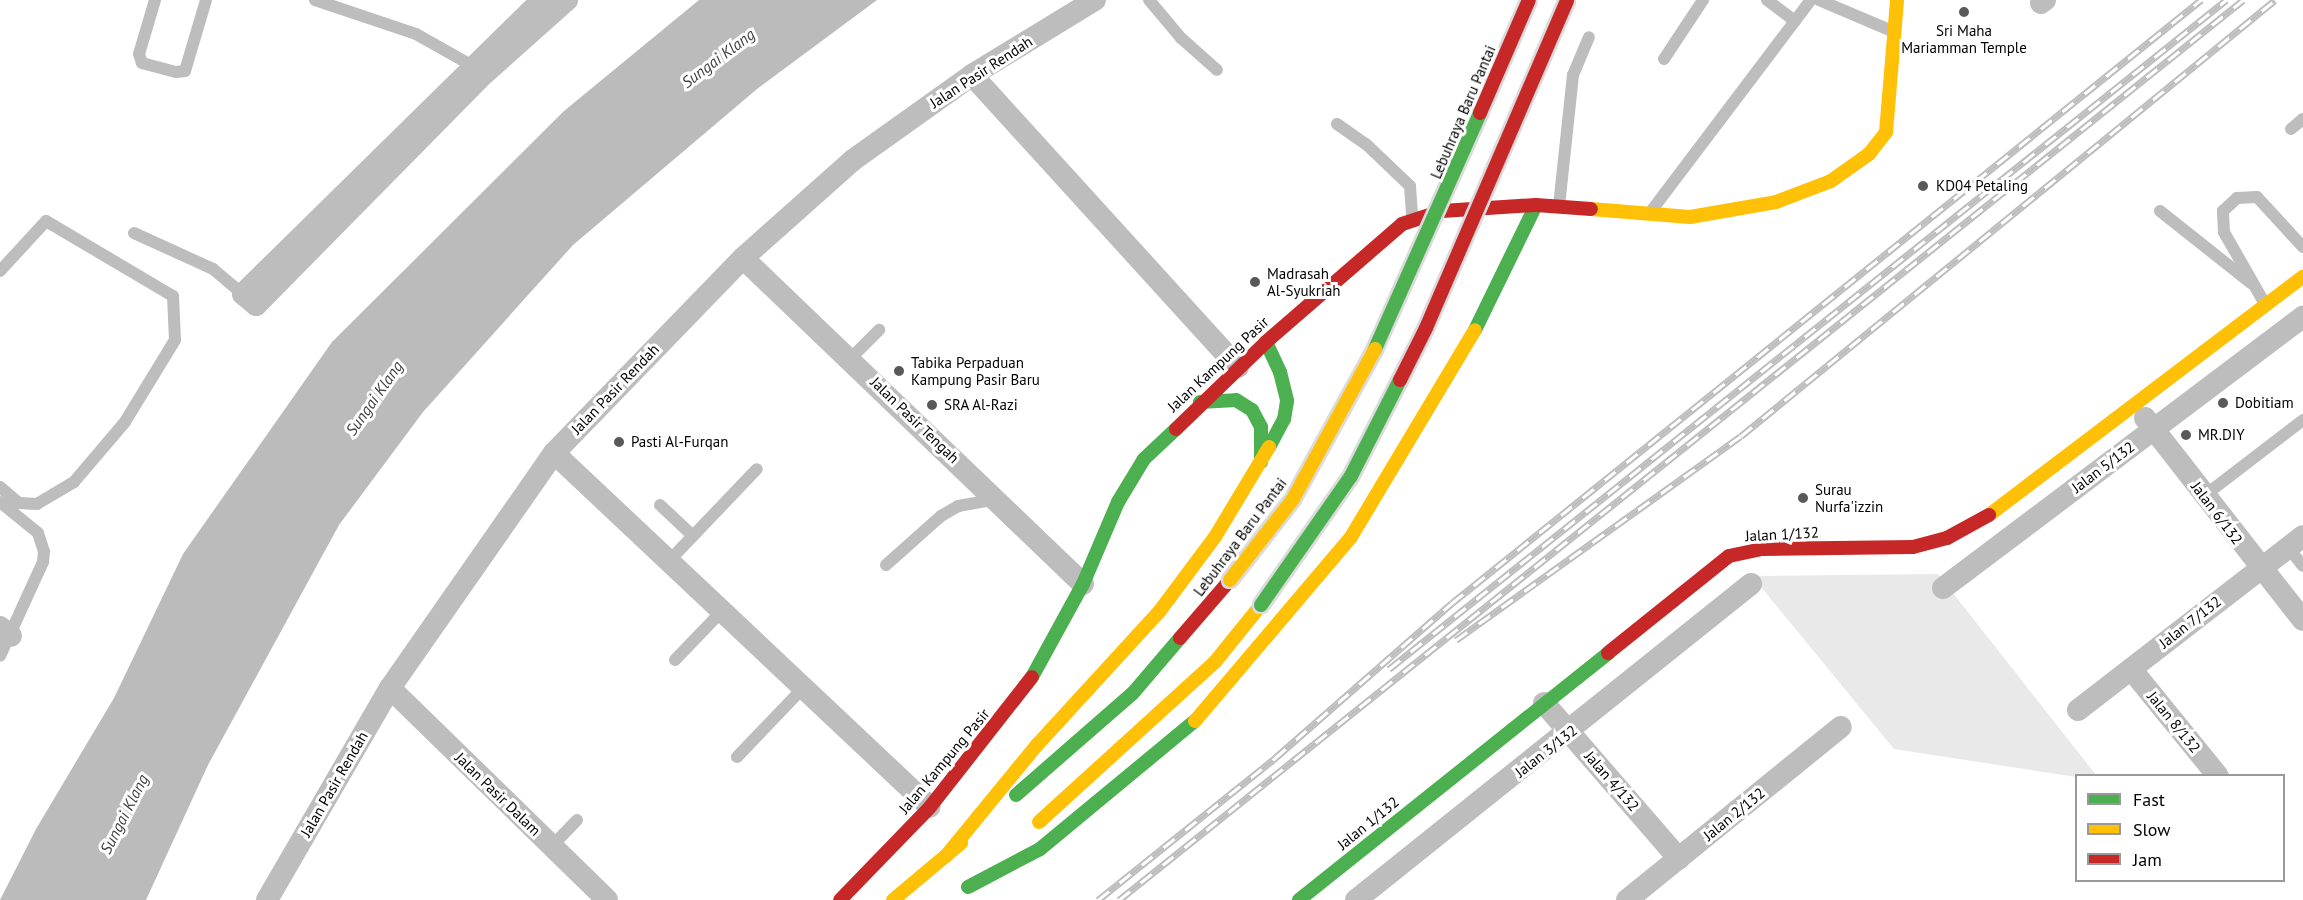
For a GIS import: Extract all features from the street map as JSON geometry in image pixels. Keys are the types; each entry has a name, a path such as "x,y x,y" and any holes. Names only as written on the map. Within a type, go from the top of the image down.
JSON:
{"main road":[{"name":"Lebuhraya Baru Pantai","path":"893,900 1133,693 1230,580 1293,499 1391,320 1529,0"},
{"path":"1028,833 1215,662 1261,604 1351,476 1425,328 1567,0"},
{"path":"1412,218 1470,208 1536,205 1648,216 1712,215 1776,202 1832,181 1856,165 1886,132 1897,0"},
{"path":"968,888 1040,849 1202,715 1351,537 1462,356 1536,205"},
{"name":"Jalan Kampung Pasir","path":"840,900 930,807 1039,668 1083,584 1118,502 1144,459 1238,367 1412,218"},
{"name":"Jalan 1/132","path":"1299,900 1729,556 1763,549 1913,547 1947,538 1982,519 2303,277"},
{"path":"946,856 1037,745 1159,612 1215,537 1261,462 1284,419 1287,401 1280,372 1266,342"},
{"path":"1200,402 1236,400 1252,410 1261,427 1261,462"},
{"path":"954,900 1011,848"}],"street":[{"path":"243,294 256,305 542,0"},
{"path":"478,69 567,0"},
{"name":"Jalan Pasir Rendah","path":"267,900 390,688 554,453 743,258 853,160 972,75 1095,0"},
{"path":"972,75 1238,367"},
{"name":"Jalan Pasir Tengah","path":"743,258 851,358 1083,584"},
{"name":"Jalan 5/132","path":"1943,588 2303,317"},
{"name":"Jalan 6/132","path":"2134,404 2259,568 2303,620"},
{"path":"554,453 930,807"},
{"name":"Jalan 7/132","path":"2078,710 2295,541"},
{"name":"Jalan 3/132","path":"1356,900 1570,732 1751,584"},
{"name":"Jalan 8/132","path":"2131,669 2216,774"},
{"name":"Jalan Pasir Dalam","path":"390,688 607,900"},
{"name":"Jalan 4/132","path":"1544,703 1679,859"},
{"name":"Jalan 2/132","path":"1627,900 1841,727"}],"lane":[{"path":"155,0 139,54 142,63 176,72 185,71 206,0"},
{"path":"315,0 416,34 478,69"},
{"path":"1149,0 1180,38 1217,70"},
{"path":"1664,59 1703,0"},
{"path":"1767,0 1795,21"},
{"path":"1648,216 1811,0"},
{"path":"1819,0 1895,33"},
{"path":"1559,207 1573,75 1589,38"},
{"path":"2291,129 2303,119"},
{"path":"1337,124 1366,144 1410,186 1412,218"},
{"path":"2266,305 2221,225 2223,211 2237,198 2257,197 2303,247"},
{"path":"2160,211 2254,286"},
{"path":"0,271 46,221 173,296 175,340 124,422 74,482 37,504 19,502 0,487"},
{"path":"134,233 213,269 243,294"},
{"path":"851,358 879,330"},
{"path":"2204,496 2303,420"},
{"path":"669,561 757,469"},
{"path":"886,565 941,516 958,506 997,499"},
{"path":"0,502 38,533 44,550 5,631 0,656"},
{"path":"660,505 693,536"},
{"path":"2295,541 2303,566"},
{"path":"675,660 722,611"},
{"path":"736,757 803,688"},
{"path":"552,846 577,820"}],"shaded area":[{"path":"1938,574 2095,774 2075,774 2075,777 1894,749 1752,576"}],"water":[{"name":"Sungai Klang","path":"699,0 877,0 757,89 573,245 423,412 339,525 208,765 146,900 0,900 36,829 114,698 183,554 332,342 564,111"}],"railway":[{"path":"1098,900 1275,758 1452,603 2201,0"},
{"path":"1389,669 2226,0"},
{"path":"1119,900 2243,0"},
{"path":"1456,640 1741,436 2275,0"}],"traffic: fast":[{"path":"1375,349 1480,113"},
{"path":"1475,330 1536,205"},
{"path":"1266,342 1280,372 1287,401 1284,419 1269,447"},
{"path":"1261,605 1351,476 1400,380"},
{"path":"1200,402 1236,400 1252,410 1261,427 1261,462"},
{"path":"1032,677 1083,584 1118,502 1144,459 1176,429"},
{"path":"1016,795 1133,693 1180,638"},
{"path":"1299,900 1608,653"},
{"path":"968,887 1040,849 1195,721"}],"traffic: slow":[{"path":"1591,209 1690,217 1776,202 1831,181 1869,154 1886,132 1897,0"},
{"path":"1989,515 2303,277"},
{"path":"1195,721 1351,537 1475,330"},
{"path":"1230,580 1293,499 1375,349"},
{"path":"946,856 1037,745 1159,612 1215,537 1269,447"},
{"path":"1039,822 1215,662 1261,605"},
{"path":"893,900 961,843"}],"traffic: jam":[{"path":"1480,113 1529,0"},
{"path":"1400,380 1426,328 1567,0"},
{"path":"1176,429 1266,342 1402,224 1442,211 1536,205 1591,209"},
{"path":"1608,653 1729,556 1763,549 1913,547 1947,538 1989,515"},
{"path":"1180,638 1230,580"},
{"path":"840,900 930,807 1032,677"}],"place":[{"name":"Sri Maha Mariamman Temple","path":"1964,12"},
{"name":"KD04 Petaling","path":"1923,186"},
{"name":"Madrasah Al-Syukriah","path":"1255,282"},
{"name":"Tabika Perpaduan Kampung Pasir Baru","path":"899,371"},
{"name":"Dobitiam","path":"2223,403"},
{"name":"SRA Al-Razi","path":"932,405"},
{"name":"MR.DIY","path":"2186,435"},
{"name":"Pasti Al-Furqan","path":"619,442"},
{"name":"Surau Nurfa'izzin","path":"1803,498"}]}
